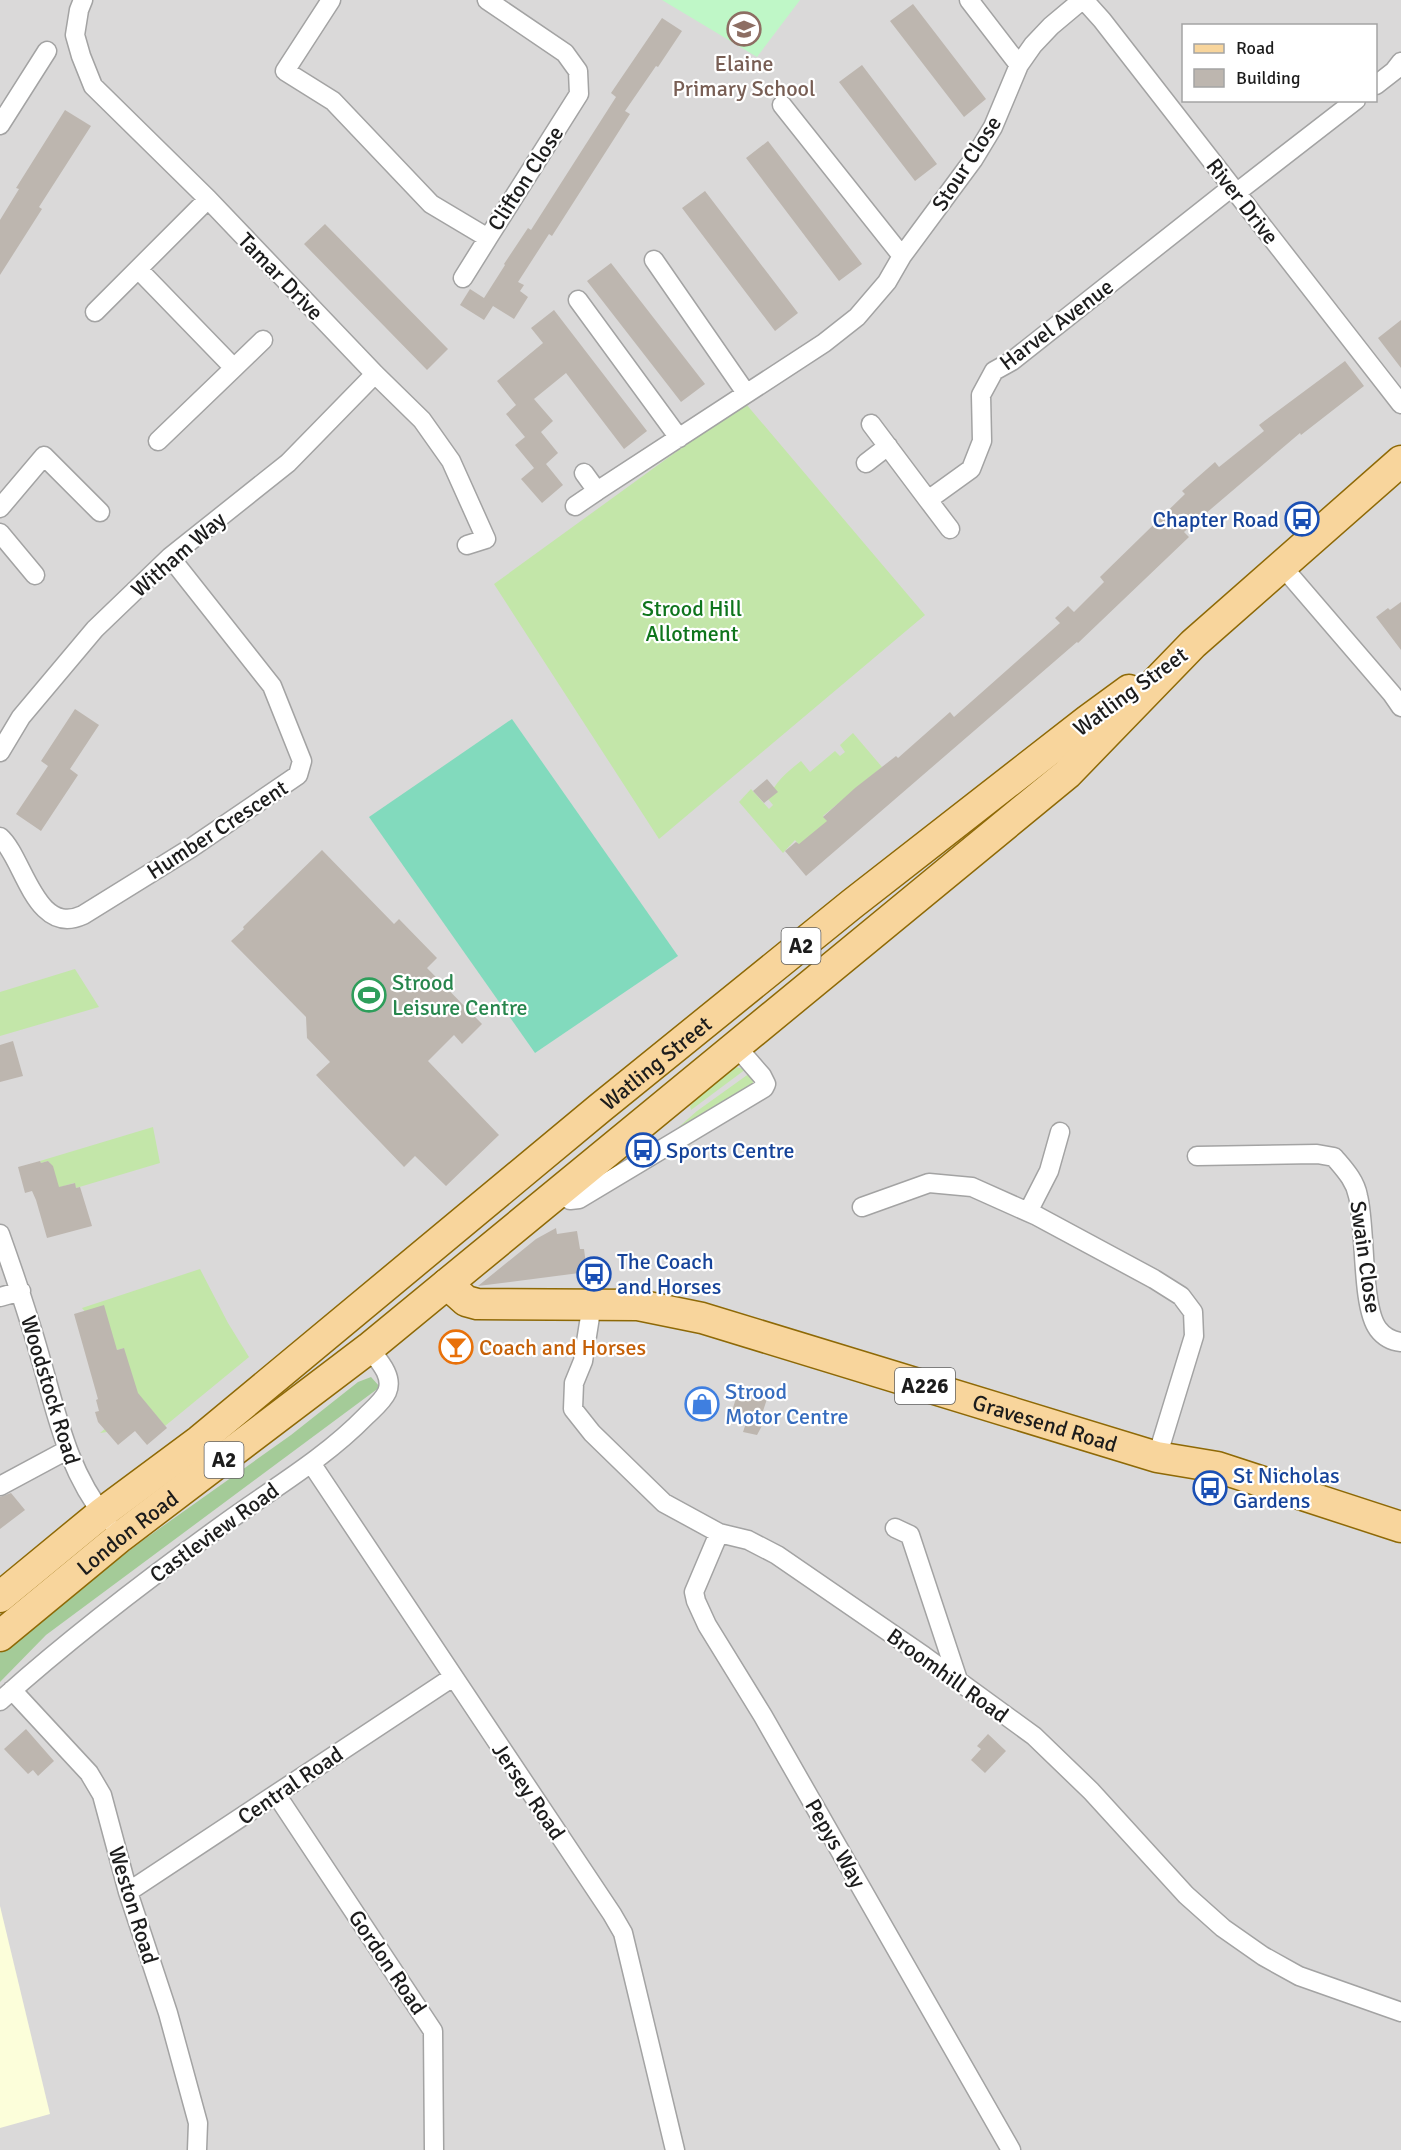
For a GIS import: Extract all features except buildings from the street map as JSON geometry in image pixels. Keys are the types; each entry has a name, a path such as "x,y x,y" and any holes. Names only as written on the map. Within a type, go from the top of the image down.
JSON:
{"main road":[{"name":"A2","path":"1193,644 1401,461"},
{"name":"Watling Street","path":"447,1284 1067,774 1193,644"},
{"name":"Watling Street","path":"417,1260 852,904 1088,720 1193,644"},
{"name":"Watling Street","path":"763,977 772,987 784,984 859,924 905,907"},
{"name":"Watling Street","path":"549,1151 595,1133 719,1033 725,1033 736,1046"},
{"name":"London Road","path":"0,1636 120,1536 256,1435 358,1333 417,1260"},
{"name":"London Road","path":"0,1597 102,1513 199,1441 279,1398 358,1333 447,1284"},
{"name":"Gravesend Road","path":"447,1284 466,1301 477,1304 638,1305 702,1318 1157,1457 1217,1467 1401,1527"},
{"name":"London Road","path":"102,1513 131,1510 181,1475 256,1435"}],"street":[{"name":"Tamar Drive","path":"83,0 75,35 93,86 208,199 422,420 451,461 486,539 466,545"},
{"name":"Clifton Close","path":"331,0 285,71 333,101 431,204 488,238 579,94 578,71 565,52 487,0"},
{"path":"969,0 1019,65"},
{"name":"Stour Close","path":"575,506 824,344 857,317 887,282 902,255 973,160 993,127 1019,65 1033,45 1051,26 1083,0"},
{"name":"River Drive","path":"1083,0 1102,20 1401,404"},
{"path":"0,125 47,51"},
{"path":"1377,84 1395,71 1401,62"},
{"name":"Harvel Avenue","path":"928,500 971,469 982,441 981,395 994,371 1012,361 1234,190 1353,102"},
{"path":"782,105 902,255"},
{"path":"95,312 208,199"},
{"path":"463,278 488,238"},
{"path":"654,260 746,393"},
{"path":"138,269 234,368"},
{"path":"578,300 679,438"},
{"path":"158,441 263,340"},
{"name":"Witham Way","path":"0,752 21,717 95,629 170,557 288,463 375,374"},
{"path":"871,424 950,529"},
{"path":"866,463 888,446"},
{"path":"0,508 44,456 100,512"},
{"path":"584,473 597,491"},
{"path":"0,533 35,575"},
{"name":"Humber Crescent","path":"0,837 7,845 29,888 49,912 68,919 83,915 191,848 298,775 302,761 272,686 170,557"},
{"path":"1282,566 1401,707"},
{"name":"Watling Street","path":"560,1190 570,1200 579,1199 764,1088 766,1084 764,1079 736,1046"},
{"path":"1028,1212 1049,1171 1060,1132"},
{"name":"Swain Close","path":"1197,1156 1317,1154 1334,1157 1350,1176 1358,1196 1370,1311 1377,1329 1392,1341 1401,1342"},
{"path":"862,1207 929,1183 972,1187 1028,1212 1180,1296 1191,1308 1195,1322 1192,1346 1157,1457"},
{"name":"Woodstock Road","path":"0,1234 21,1291 67,1450 81,1482 120,1536"},
{"path":"0,1297 21,1291"},
{"name":"Broomhill Road","path":"592,1304 583,1361 574,1383 573,1409 592,1433 664,1503 719,1533 748,1539 777,1555 958,1680 1034,1736 1091,1791 1186,1895 1223,1928 1263,1956 1299,1976 1401,2012"},
{"name":"Castleview Road","path":"6,1696 100,1616 353,1430 386,1393 388,1383 387,1374 358,1333"},
{"path":"0,1486 67,1450"},
{"name":"Jersey Road","path":"311,1463 623,1933 675,2150"},
{"path":"895,1528 910,1535 958,1680"},
{"name":"Pepys Way","path":"719,1533 694,1592 696,1602 707,1625 763,1716 1011,2150"},
{"name":"Central Road","path":"128,1892 453,1677"},
{"name":"Weston Road","path":"6,1696 98,1786 128,1892 171,2024 198,2123 197,2150"},
{"name":"Gordon Road","path":"276,1794 433,2031 434,2150"}],"shaded area":[{"path":"0,0 1401,0 1401,2150 0,2150"},
{"path":"0,1906 50,2114 0,2128"}],"green space":[{"name":"Elaine Primary School","path":"662,0 800,0 757,57"},
{"name":"Strood Hill Allotment","path":"746,404 925,615 659,839 494,584 709,428"},
{"path":"512,719 678,956 535,1053 369,817"},
{"path":"853,733 882,767 823,816 830,824 802,848 795,840 783,853 739,802 751,789 769,809 773,805 768,799 786,773 801,761 810,772 835,751 840,756 845,752 840,745"},
{"path":"75,969 99,1007 0,1036 0,992"},
{"path":"735,1067 746,1069 691,1110 690,1106 711,1083"},
{"path":"750,1073 753,1085 672,1133 697,1111"},
{"path":"153,1127 160,1163 76,1188 74,1183 57,1188 50,1163 40,1161"},
{"path":"200,1269 228,1323 249,1357 165,1426 144,1401 107,1432 100,1433 107,1427 124,1348 117,1350 82,1308"},
{"path":"371,1377 380,1387 46,1635 0,1682 0,1653 12,1641 142,1541 291,1435 358,1382"}],"place":[{"name":"Elaine Primary School","path":"744,29"},
{"name":"Chapter Road","path":"1302,519"},
{"name":"Strood Leisure Centre","path":"369,995"},
{"name":"Sports Centre","path":"643,1150"},
{"name":"The Coach and Horses","path":"594,1274"},
{"name":"Coach and Horses","path":"456,1347"},
{"name":"Strood Motor Centre","path":"702,1404"},
{"name":"St Nicholas Gardens","path":"1210,1488"}]}
